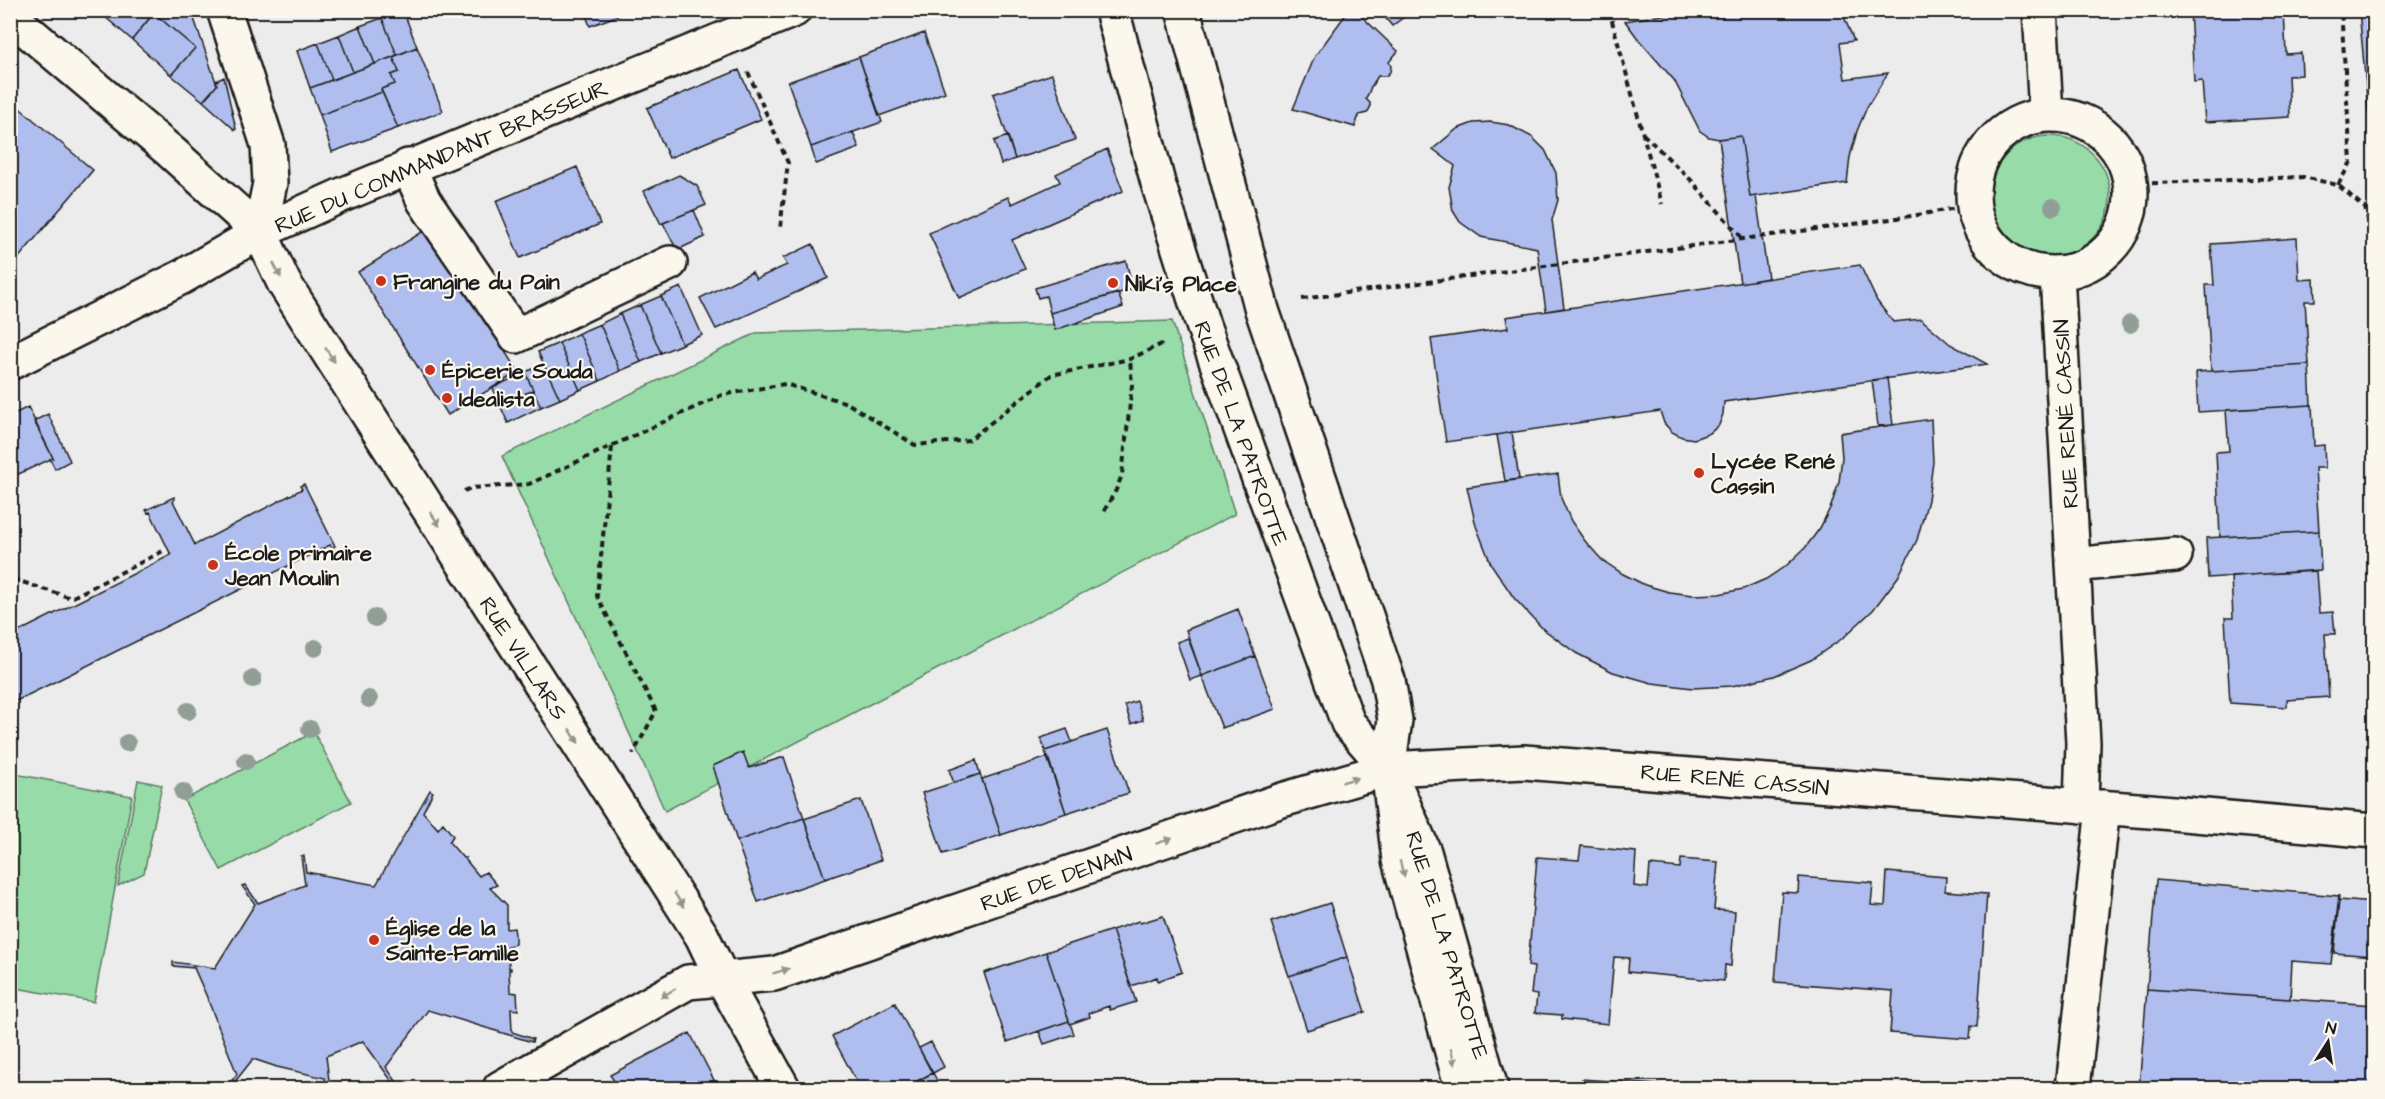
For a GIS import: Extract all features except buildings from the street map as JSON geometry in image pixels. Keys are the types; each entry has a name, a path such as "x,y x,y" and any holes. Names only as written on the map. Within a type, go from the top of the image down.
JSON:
{"street":[{"path":"10,363 182,277 260,232 270,183 268,145 224,10"},
{"name":"RUE DU COMMANDANT BRASSEUR","path":"10,16 171,152 260,232 408,166 794,10"},
{"name":"RUE DE LA PATROTTE","path":"1112,10 1158,183 1203,325 1348,723 1388,769 1424,852 1491,1089"},
{"name":"RUE DE LA PATROTTE","path":"1183,10 1262,310 1388,680 1395,720 1388,769 1399,860 1462,1089"},
{"path":"2040,10 2046,114"},
{"path":"2046,114 2073,117 2099,129 2122,154 2131,184 2130,215 2116,242 2098,260 2077,270 2057,274 2032,272 2003,258 1983,235 1972,205 1974,174 1988,146 2012,125 2046,114"},
{"path":"408,166 424,201 516,336 670,263"},
{"name":"RUE VILLARS","path":"260,232 284,283 702,936 723,980 783,1089"},
{"name":"RUE RENÉ CASSIN","path":"2057,274 2083,743 2092,807"},
{"path":"2073,565 2175,555"},
{"name":"RUE RENÉ CASSIN","path":"1388,769 1524,762 2374,831"},
{"name":"RUE DE DENAIN","path":"514,1085 688,982 774,974 1282,800 1388,769"},
{"path":"2073,1089 2092,807"}],"path":[{"path":"1609,10 1662,204"},
{"path":"2338,185 2351,162 2341,10"},
{"path":"732,35 788,163 780,229"},
{"path":"1643,133 1691,180 1744,240"},
{"path":"2131,184 2303,177 2338,185 2365,208 2374,253"},
{"path":"1262,310 1302,299 1744,240 1972,205"},
{"path":"429,509 472,488 529,484 722,395 785,384 847,403 915,445 969,440 1051,375 1130,359 1203,325"},
{"path":"1104,511 1122,475 1132,385 1130,359"},
{"path":"611,793 656,711 597,596 612,446"},
{"path":"13,579 71,598 163,551"}],"green space":[{"path":"2050,136 2073,140 2092,154 2106,173 2110,196 2106,219 2092,238 2073,252 2050,256 2027,252 2008,238 1994,219 1990,196 1994,173 2008,154 2027,140"},
{"path":"1172,321 1235,514 665,811 502,456 756,333"},
{"path":"314,732 351,802 221,870 184,800"},
{"path":"10,773 132,796 94,1002 11,987"},
{"path":"138,780 162,785 144,873 118,886"}],"place":[{"name":"Frangine du Pain","path":"381,281"},
{"name":"Niki's Place","path":"1113,283"},
{"name":"Épicerie Souda","path":"430,370"},
{"name":"Idealista","path":"447,398"},
{"name":"Lycée René Cassin","path":"1699,473"},
{"name":"École primaire Jean Moulin","path":"213,565"},
{"name":"Église de la Sainte-Famille","path":"374,940"}]}
